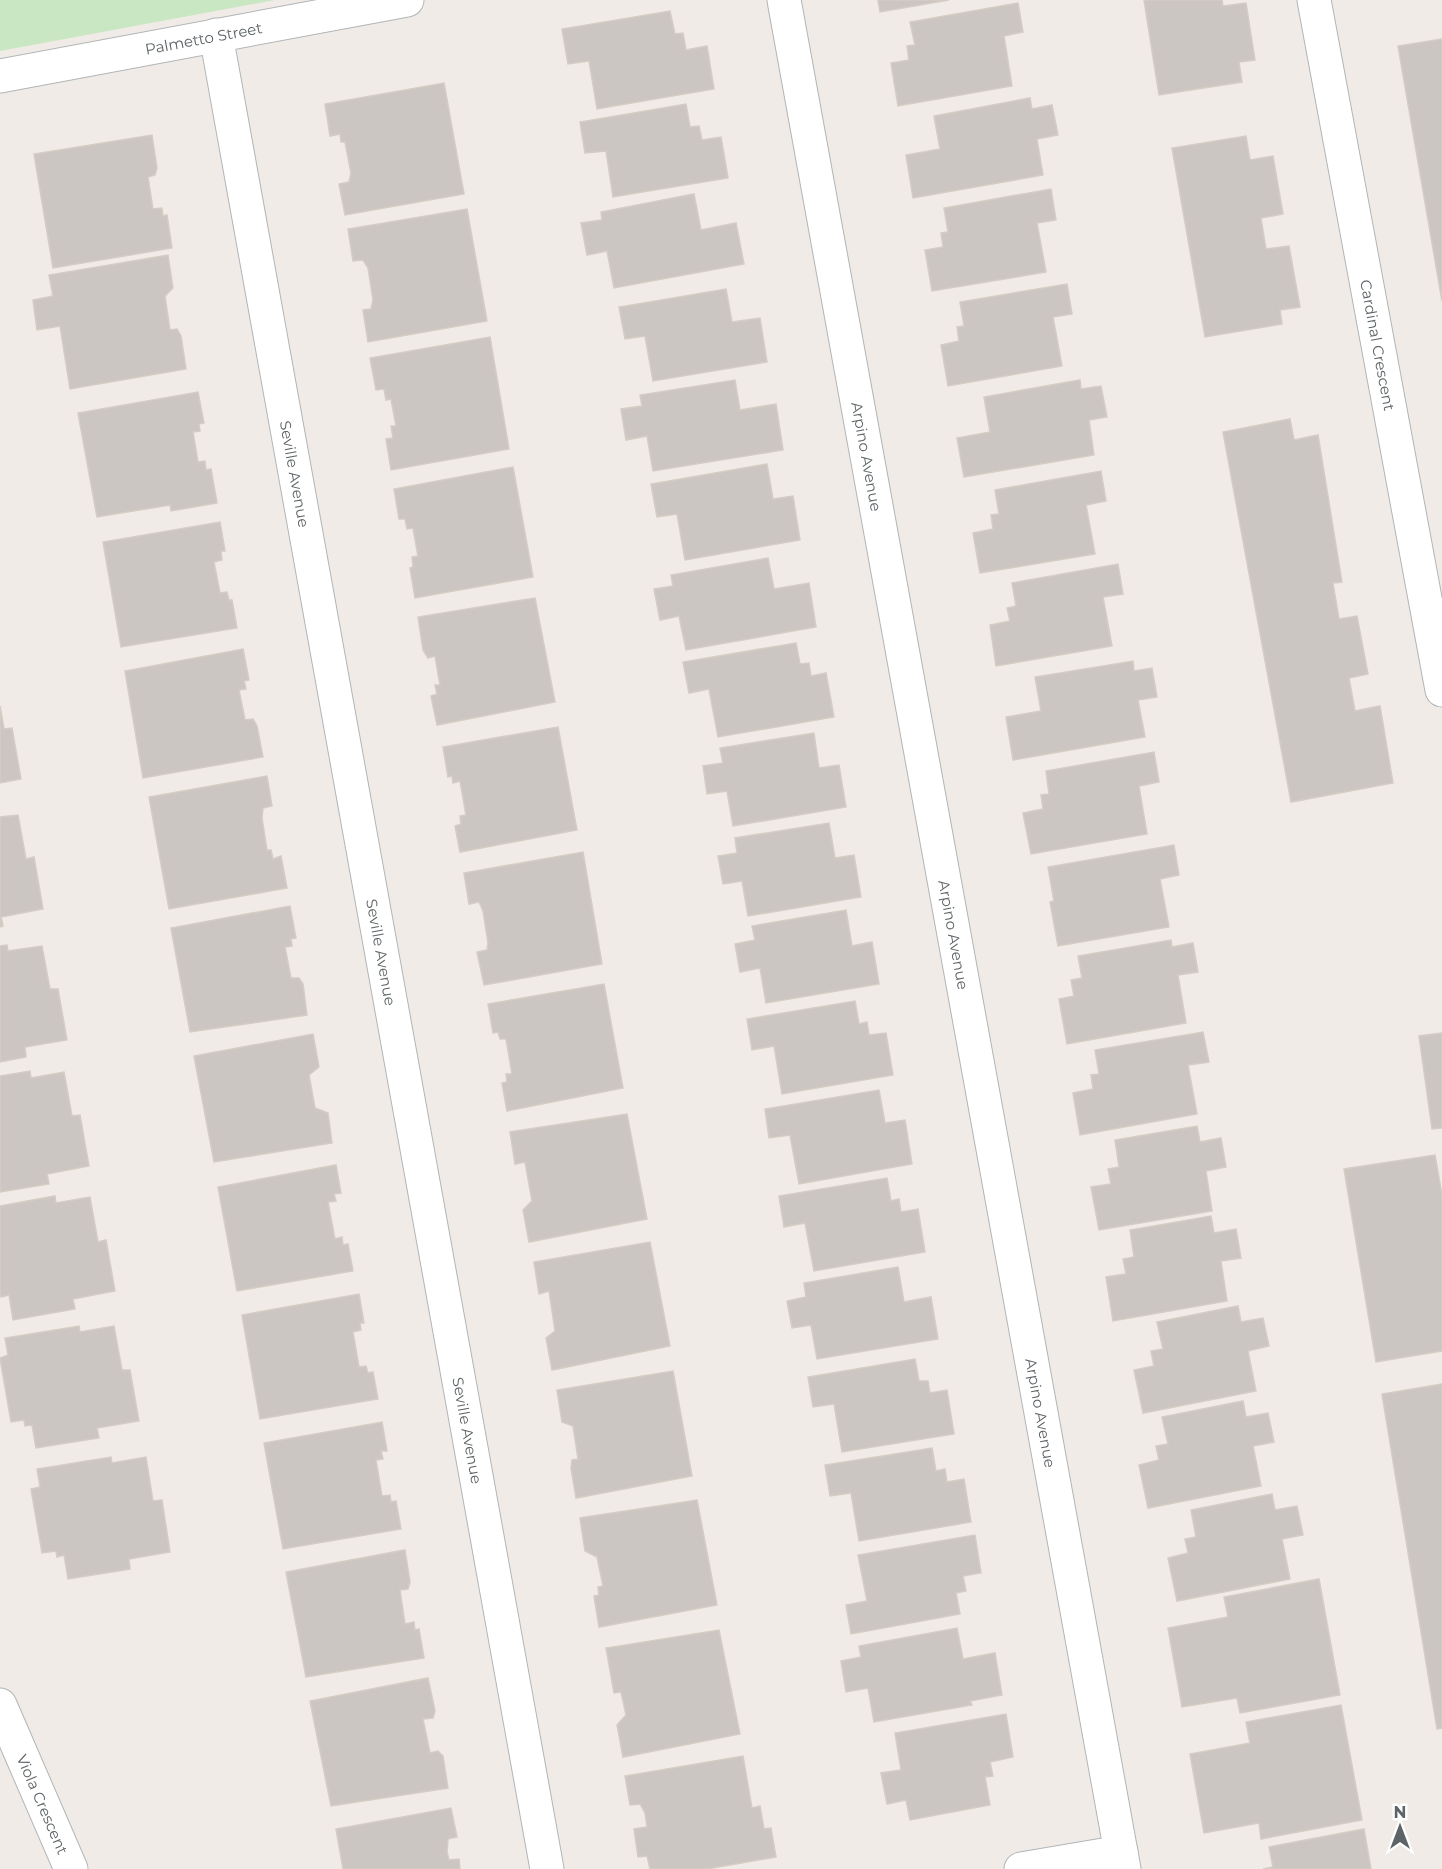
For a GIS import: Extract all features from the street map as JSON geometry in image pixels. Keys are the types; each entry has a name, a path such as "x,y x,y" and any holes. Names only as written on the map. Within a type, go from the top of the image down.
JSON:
{"street":[{"name":"Palmetto Street","path":"0,76 407,0"},
{"name":"Arpino Avenue","path":"784,0 1122,1860"},
{"name":"Cardinal Crescent","path":"1314,0 1442,690"},
{"name":"Seville Avenue","path":"216,35 547,1869"},
{"name":"Viola Crescent","path":"0,1705 71,1869"},
{"path":"1021,1869 1122,1860"}],"green space":[{"path":"0,0 275,0 0,51"}],"building":[{"path":"878,0 949,0 880,12"},
{"path":"1144,0 1222,0 1223,6 1246,3 1255,60 1239,62 1242,82 1159,95"},
{"path":"1018,3 1023,32 1004,36 1012,86 898,106 891,63 909,60 907,46 915,45 910,22"},
{"path":"670,11 675,34 683,33 686,50 707,46 714,89 597,109 589,61 568,64 562,29"},
{"path":"1442,39 1442,301 1398,46"},
{"path":"444,83 464,194 345,215 339,184 349,182 351,173 345,142 341,142 340,134 330,136 325,104"},
{"path":"1030,98 1032,109 1052,105 1058,135 1037,139 1043,175 913,198 906,155 940,149 934,116"},
{"path":"686,104 690,127 699,126 702,140 721,137 728,178 613,197 606,151 585,153 580,122"},
{"path":"152,135 157,168 155,175 148,177 153,209 162,208 163,216 167,215 172,248 53,268 34,154"},
{"path":"1246,136 1250,160 1273,156 1283,214 1261,218 1266,249 1289,246 1300,307 1280,310 1282,324 1205,337 1172,148"},
{"path":"1051,189 1056,220 1037,223 1046,272 932,291 925,250 943,247 941,233 948,232 944,208"},
{"path":"694,194 701,230 736,223 744,264 614,288 607,251 587,255 581,223 602,220 601,212"},
{"path":"467,209 487,321 368,342 363,310 371,309 373,300 368,268 363,260 353,261 348,229"},
{"path":"168,255 173,288 165,296 170,330 177,329 181,336 186,369 70,389 60,326 37,330 33,300 53,296 49,275"},
{"path":"1067,284 1072,314 1053,317 1062,366 948,386 941,345 959,341 957,327 964,326 960,302"},
{"path":"726,289 732,322 760,318 767,362 653,381 645,336 625,339 619,307"},
{"path":"490,337 509,449 391,470 386,439 393,438 391,426 396,426 391,399 386,400 384,389 376,390 370,358"},
{"path":"735,380 740,410 776,404 783,450 653,471 647,436 626,440 621,409 642,406 640,395"},
{"path":"1080,380 1081,389 1101,386 1107,417 1089,420 1094,455 964,477 957,438 990,432 984,397"},
{"path":"198,392 204,423 199,424 200,431 193,432 198,462 205,461 206,470 211,469 217,503 171,511 170,505 97,517 78,413"},
{"path":"1290,419 1294,440 1318,435 1342,582 1333,583 1339,619 1357,616 1368,674 1349,678 1355,711 1380,706 1393,783 1291,802 1223,432"},
{"path":"767,464 773,499 793,496 800,540 685,560 677,514 657,517 651,484"},
{"path":"513,467 533,577 415,598 410,568 413,567 412,557 418,556 413,528 407,529 405,519 399,519 394,489"},
{"path":"1101,471 1106,501 1086,505 1095,554 980,573 973,533 993,529 991,515 999,514 995,490"},
{"path":"220,522 225,551 221,551 222,560 214,562 220,593 227,592 229,600 232,600 237,628 121,647 103,542"},
{"path":"768,558 774,589 809,583 816,627 686,650 679,616 660,620 654,589 673,586 671,575"},
{"path":"1118,564 1123,594 1103,597 1112,646 996,666 990,625 1010,621 1007,608 1016,606 1012,583"},
{"path":"535,598 555,702 437,725 431,696 437,694 435,685 440,685 435,656 428,658 423,650 418,617"},
{"path":"796,643 800,664 809,663 811,676 826,673 834,717 718,737 709,689 689,693 683,662"},
{"path":"243,649 249,680 244,681 246,689 239,690 245,720 253,719 257,726 263,757 143,778 125,671"},
{"path":"1133,661 1134,671 1152,668 1157,697 1138,700 1145,737 1013,760 1006,717 1041,711 1035,677"},
{"path":"0,706 4,729 12,728 21,779 0,783"},
{"path":"558,727 577,830 460,852 455,826 461,824 460,816 466,815 460,781 453,783 452,776 448,777 443,747"},
{"path":"814,733 819,768 839,765 846,807 733,826 727,791 707,794 703,766 723,763 720,748"},
{"path":"1154,752 1159,782 1139,786 1147,834 1031,854 1023,813 1043,809 1041,795 1049,794 1046,771"},
{"path":"267,776 272,806 263,808 262,818 267,850 271,850 273,859 281,856 287,888 169,909 149,797"},
{"path":"18,815 26,859 34,857 43,909 1,917 3,926 0,927 0,817"},
{"path":"829,823 835,858 854,855 861,897 748,916 742,881 723,884 718,856 737,853 735,838"},
{"path":"1174,845 1179,875 1160,879 1169,927 1058,946 1050,902 1054,901 1048,867"},
{"path":"583,852 602,964 484,985 477,952 487,950 483,911 479,902 469,904 464,873"},
{"path":"290,906 296,938 291,939 292,946 285,947 291,978 299,978 303,984 307,1015 190,1032 171,928"},
{"path":"846,910 852,946 872,942 879,984 766,1003 760,968 740,972 735,944 755,940 752,926"},
{"path":"1171,940 1172,947 1193,943 1198,972 1178,975 1186,1023 1067,1044 1059,999 1074,996 1071,980 1082,978 1078,956"},
{"path":"7,945 8,951 42,946 50,989 58,989 67,1040 25,1047 26,1057 0,1062 0,946"},
{"path":"604,984 623,1088 507,1111 502,1083 507,1082 506,1074 512,1074 506,1039 500,1039 498,1032 493,1033 488,1004"},
{"path":"855,1001 859,1024 867,1022 869,1035 886,1033 893,1075 782,1094 774,1046 752,1050 747,1019"},
{"path":"1203,1032 1209,1062 1188,1065 1197,1114 1080,1135 1073,1093 1093,1089 1091,1075 1099,1074 1095,1050"},
{"path":"1442,1033 1442,1128 1432,1129 1419,1036"},
{"path":"313,1034 319,1067 309,1075 315,1108 328,1113 332,1143 214,1162 194,1056"},
{"path":"30,1071 31,1078 64,1072 72,1116 80,1115 89,1166 47,1174 49,1184 0,1192 0,1076"},
{"path":"879,1090 885,1123 905,1120 912,1164 799,1184 790,1135 769,1138 765,1109"},
{"path":"627,1114 647,1219 529,1242 523,1210 532,1201 525,1162 515,1164 510,1132"},
{"path":"1197,1126 1200,1142 1221,1138 1226,1167 1206,1171 1212,1211 1099,1230 1091,1187 1111,1184 1108,1169 1119,1167 1115,1140"},
{"path":"1435,1155 1442,1195 1442,1351 1376,1362 1344,1169"},
{"path":"336,1165 341,1193 334,1194 336,1201 328,1202 335,1239 342,1237 343,1245 348,1244 353,1271 237,1291 218,1187"},
{"path":"887,1178 891,1201 899,1199 901,1212 918,1209 925,1252 814,1271 805,1223 784,1227 779,1196"},
{"path":"55,1196 56,1203 90,1197 98,1242 106,1240 115,1291 73,1299 75,1309 13,1320 9,1295 1,1297 0,1291 0,1206"},
{"path":"1211,1216 1214,1233 1236,1229 1241,1258 1221,1261 1227,1301 1113,1321 1106,1277 1126,1274 1123,1259 1134,1257 1130,1230"},
{"path":"650,1242 670,1346 552,1370 546,1338 555,1331 549,1291 539,1294 534,1262"},
{"path":"898,1267 904,1302 931,1297 938,1339 817,1359 811,1325 792,1328 787,1301 806,1297 804,1283"},
{"path":"359,1294 364,1323 360,1323 361,1330 353,1332 359,1367 366,1366 368,1373 373,1372 378,1399 260,1419 242,1315"},
{"path":"1238,1306 1241,1322 1263,1318 1269,1346 1248,1351 1256,1391 1143,1413 1134,1370 1154,1366 1151,1351 1163,1349 1157,1322"},
{"path":"79,1326 80,1332 114,1326 122,1370 130,1370 139,1421 97,1428 99,1438 36,1448 32,1425 25,1426 24,1420 11,1422 0,1358 8,1355 5,1338"},
{"path":"915,1359 919,1381 928,1381 930,1393 947,1390 954,1434 842,1452 834,1404 813,1407 808,1377"},
{"path":"673,1371 692,1476 576,1498 571,1468 572,1460 578,1459 573,1426 562,1422 557,1390"},
{"path":"1442,1384 1442,1728 1437,1729 1382,1394"},
{"path":"1243,1401 1246,1417 1268,1413 1274,1442 1253,1446 1261,1486 1148,1508 1139,1465 1159,1460 1156,1446 1168,1444 1162,1417"},
{"path":"382,1422 387,1451 381,1451 383,1459 376,1460 382,1496 390,1495 391,1502 396,1501 401,1529 283,1549 264,1443"},
{"path":"932,1448 936,1471 945,1469 947,1482 964,1479 971,1522 859,1541 851,1493 830,1496 825,1465"},
{"path":"111,1457 112,1463 146,1457 153,1501 162,1500 170,1552 129,1559 130,1569 68,1579 64,1555 57,1557 56,1551 42,1553 31,1489 40,1487 37,1469"},
{"path":"1272,1494 1275,1510 1297,1506 1303,1535 1282,1539 1290,1579 1177,1601 1168,1558 1188,1553 1185,1539 1196,1537 1191,1510"},
{"path":"697,1500 717,1605 599,1627 594,1596 599,1595 598,1587 603,1586 597,1557 585,1551 580,1518"},
{"path":"975,1535 981,1573 963,1576 966,1591 956,1593 960,1614 851,1634 846,1605 867,1601 858,1555"},
{"path":"405,1550 410,1582 408,1589 400,1590 405,1624 414,1622 415,1630 419,1629 424,1658 306,1677 286,1572"},
{"path":"1319,1579 1340,1695 1240,1713 1237,1698 1182,1707 1168,1628 1228,1617 1224,1597"},
{"path":"957,1628 963,1659 995,1653 1002,1695 970,1701 972,1705 874,1722 868,1688 846,1692 841,1661 861,1657 859,1646"},
{"path":"719,1630 740,1734 623,1757 617,1725 626,1715 621,1692 614,1693 606,1648"},
{"path":"428,1678 435,1711 433,1718 423,1719 430,1753 438,1751 443,1756 448,1788 331,1806 310,1701"},
{"path":"1341,1705 1362,1820 1261,1839 1259,1823 1204,1833 1190,1754 1250,1743 1246,1722"},
{"path":"1006,1714 1013,1757 990,1762 993,1776 985,1777 990,1805 910,1820 906,1800 887,1804 881,1773 901,1770 895,1733"},
{"path":"743,1756 752,1808 760,1806 764,1829 771,1828 776,1857 707,1869 650,1869 647,1856 638,1857 634,1829 647,1827 645,1813 640,1804 630,1805 625,1776"},
{"path":"451,1808 457,1837 448,1839 447,1852 449,1860 459,1859 460,1869 343,1869 336,1829"},
{"path":"1364,1829 1371,1869 1263,1869 1273,1867 1269,1847"}]}
